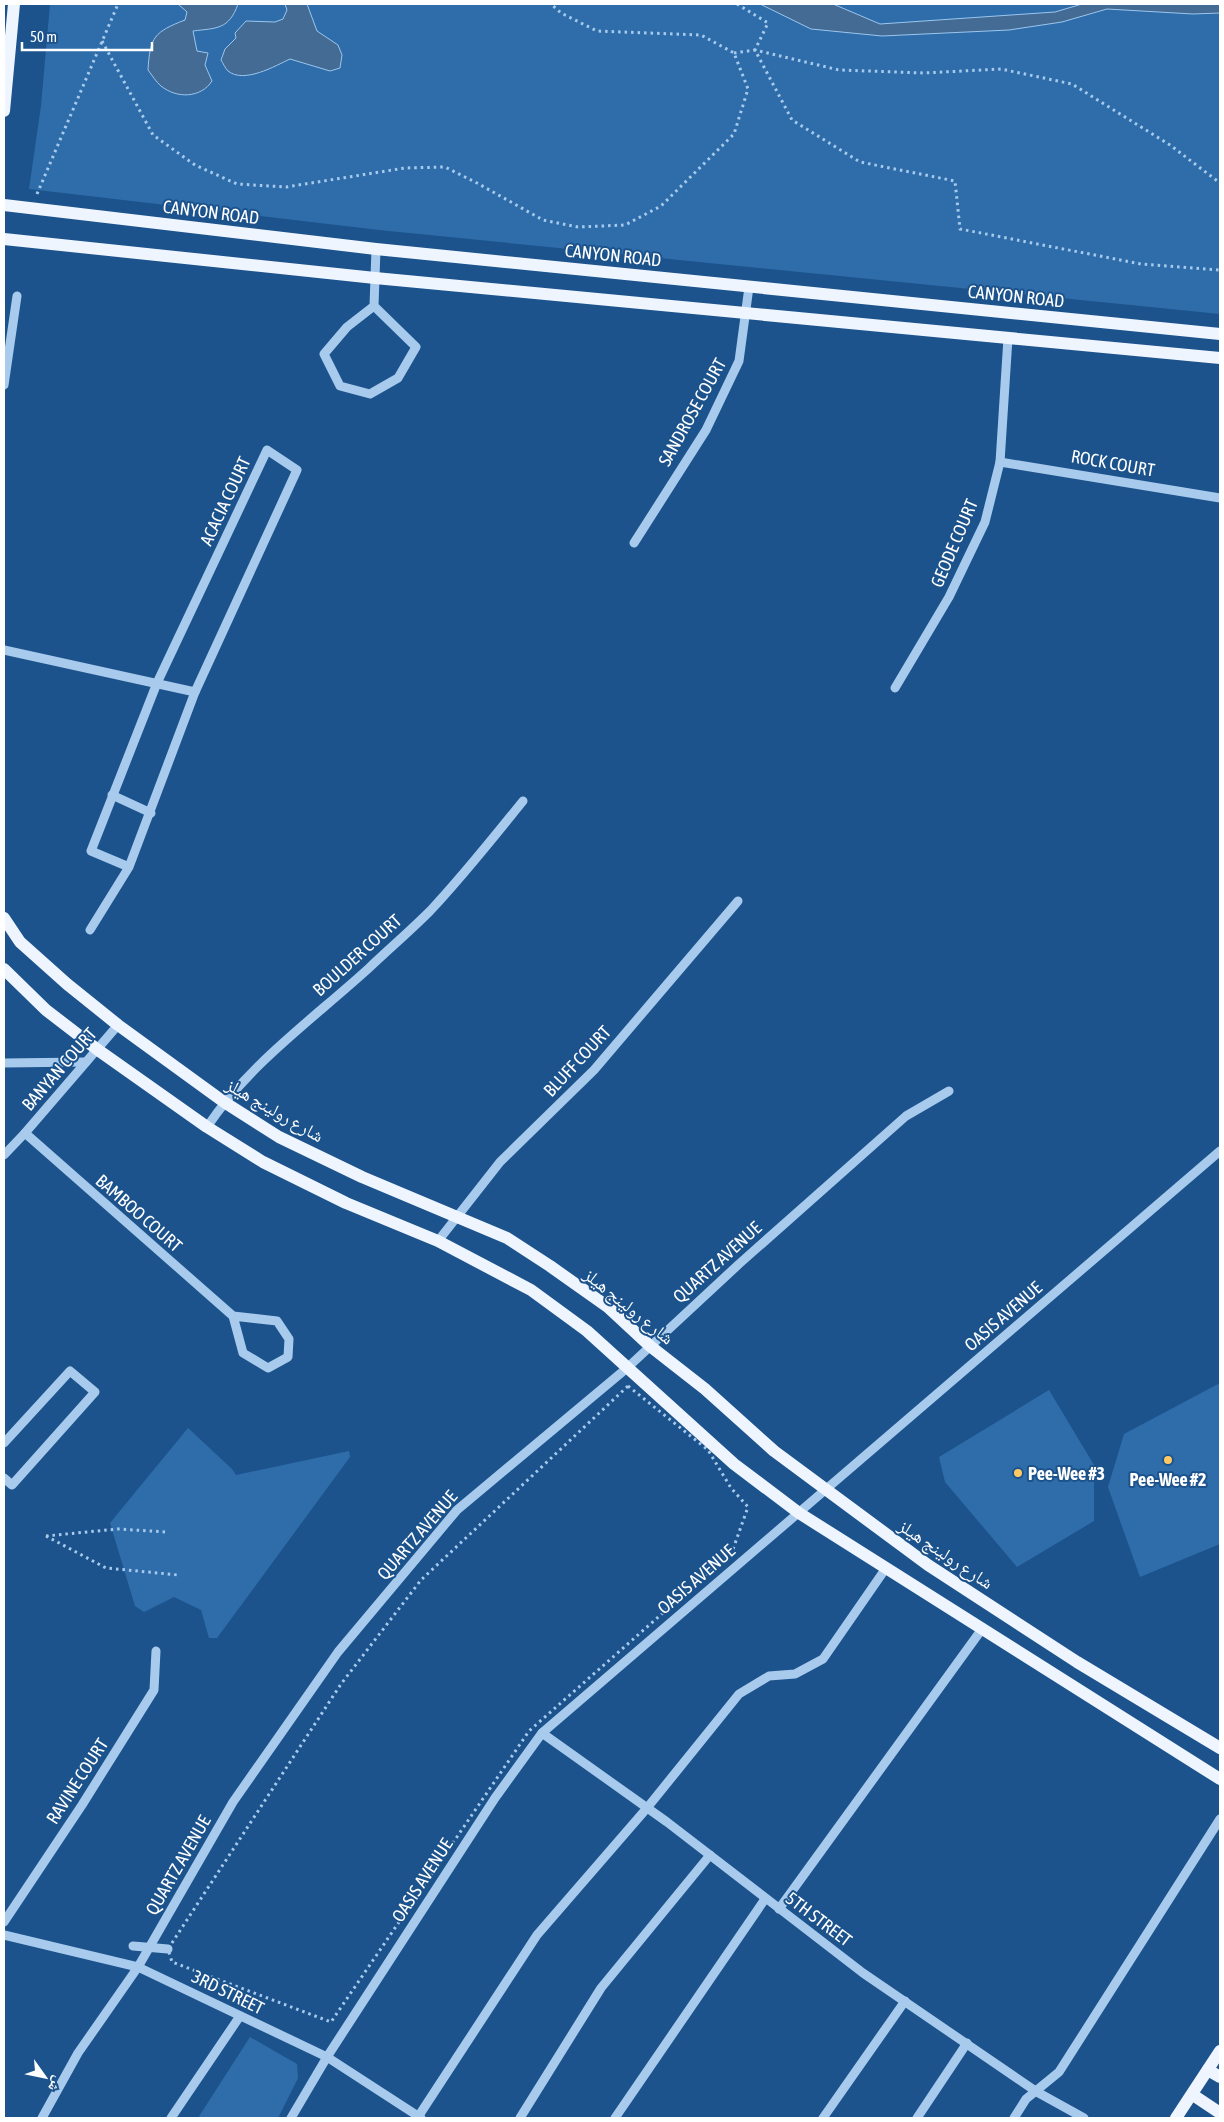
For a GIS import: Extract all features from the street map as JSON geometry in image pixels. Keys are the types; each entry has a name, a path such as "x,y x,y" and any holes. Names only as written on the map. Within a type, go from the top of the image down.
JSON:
{"main road":[{"path":"4,111 14,4"},
{"name":"CANYON ROAD","path":"4,205 376,249 1220,334"},
{"path":"4,239 375,278 1220,358"},
{"name":"شارع رولينج هيلز","path":"4,918 20,942 67,984 118,1025 224,1102 279,1137 362,1177 506,1238 550,1266 608,1307 650,1346 705,1388 774,1451 928,1565 1077,1662 1220,1748"},
{"path":"4,969 46,1010 98,1050 207,1127 262,1162 346,1203 438,1241 531,1290 587,1331 734,1464 798,1513 1220,1779"},
{"path":"1176,2118 1193,2095 1220,2051"},
{"path":"1208,2070 1220,2078"},
{"path":"1193,2095 1220,2113"}],"street":[{"path":"374,306 347,326 324,354 340,386 370,394 398,378 416,347 374,306 376,249"},
{"name":"SANDROSE COURT","path":"634,543 706,430 740,361 749,287"},
{"path":"4,385 17,296"},
{"name":"GEODE COURT","path":"895,688 949,597 985,522 1000,462 1008,338"},
{"name":"ACACIA COURT","path":"90,930 129,867 195,692 297,470 267,450 157,683 91,851 129,867"},
{"name":"ROCK COURT","path":"1000,462 1220,498"},
{"path":"4,650 195,692"},
{"path":"112,795 151,812"},
{"name":"BOULDER COURT","path":"207,1127 224,1102 290,1036 368,969 430,911 490,843 522,800"},
{"name":"BLUFF COURT","path":"438,1241 500,1162 594,1070 738,901"},
{"name":"BANYAN COURT","path":"4,1155 118,1025"},
{"path":"4,1063 86,1062"},
{"name":"QUARTZ AVENUE","path":"42,2118 78,2053 150,1948 233,1802 344,1644 457,1510 627,1368 739,1264 906,1116 949,1091"},
{"name":"BAMBOO COURT","path":"25,1133 232,1316"},
{"name":"OASIS AVENUE","path":"291,2118 326,2057 494,1798 542,1733 1220,1151"},
{"path":"232,1316 277,1321 289,1340 288,1357 268,1368 243,1353 232,1316"},
{"path":"4,1443 70,1370 95,1392 12,1485 4,1478"},
{"path":"420,2118 537,1935 647,1808 739,1694 769,1676 795,1674 824,1659 886,1568"},
{"path":"779,1909 982,1629"},
{"name":"RAVINE COURT","path":"4,1922 82,1805 154,1690 156,1651"},
{"name":"5TH STREET","path":"542,1733 710,1855 863,1973 1037,2092 1084,2118"},
{"path":"1014,2118 1026,2100 1059,2072 1220,1820"},
{"path":"520,2118 601,1988 710,1855"},
{"path":"615,2118 766,1899"},
{"name":"3RD STREET","path":"4,1935 138,1967 326,2057 420,2118"},
{"path":"133,1946 168,1949"},
{"path":"823,2118 905,2001"},
{"path":"171,2118 240,2016"},
{"path":"917,2118 967,2043"}],"path":[{"path":"31,208 118,4"},
{"path":"551,4 561,13 597,31 701,34 734,53 755,50 839,70 924,73 1001,69 1072,84 1170,145 1220,183"},
{"path":"737,4 768,23 755,50"},
{"path":"102,41 153,135 195,165 237,184 286,187 405,168 445,167 543,220 578,227 625,225 661,206 734,134 748,89 734,53"},
{"path":"755,50 792,120 860,162 955,181 960,229 1141,264 1220,270"},
{"path":"628,1386 708,1450 731,1488 748,1507 732,1552 529,1731 331,2022 172,1962 168,1949 341,1684 421,1580 628,1386"},
{"path":"167,1532 118,1528 46,1536 106,1568 178,1574"}],"shaded area":[{"path":"50,4 1220,4 1220,314 379,230 29,189 41,106"},
{"path":"178,4 238,4 230,19 221,26 193,31 197,51 208,53 205,65 212,81 202,91 188,95 181,95 167,90 159,84 148,70 150,50 156,37 166,28 185,20 187,12"},
{"path":"285,4 307,4 317,31 338,45 342,55 340,68 330,71 290,59 251,75 235,75 228,71 221,60 225,49 236,38 235,33 246,21 275,22 283,19 287,10"},
{"path":"760,4 833,4 880,24 1055,12 1082,4 1220,4 1220,13 1193,14 1107,9 1062,22 1009,30 882,36 811,29"},
{"name":"Pee-Wee #2","path":"1220,1383 1220,1544 1140,1577 1108,1487 1124,1434"},
{"name":"Pee-Wee #3","path":"1049,1390 1094,1465 1094,1521 1017,1567 945,1482 939,1457"},
{"path":"188,1428 236,1475 349,1451 350,1457 217,1638 209,1638 201,1610 174,1597 144,1612 135,1606 110,1523"},
{"path":"250,2037 297,2064 298,2078 278,2118 198,2118"}],"place":[{"name":"Pee-Wee #2","path":"1168,1460"},
{"name":"Pee-Wee #3","path":"1018,1473"}]}
